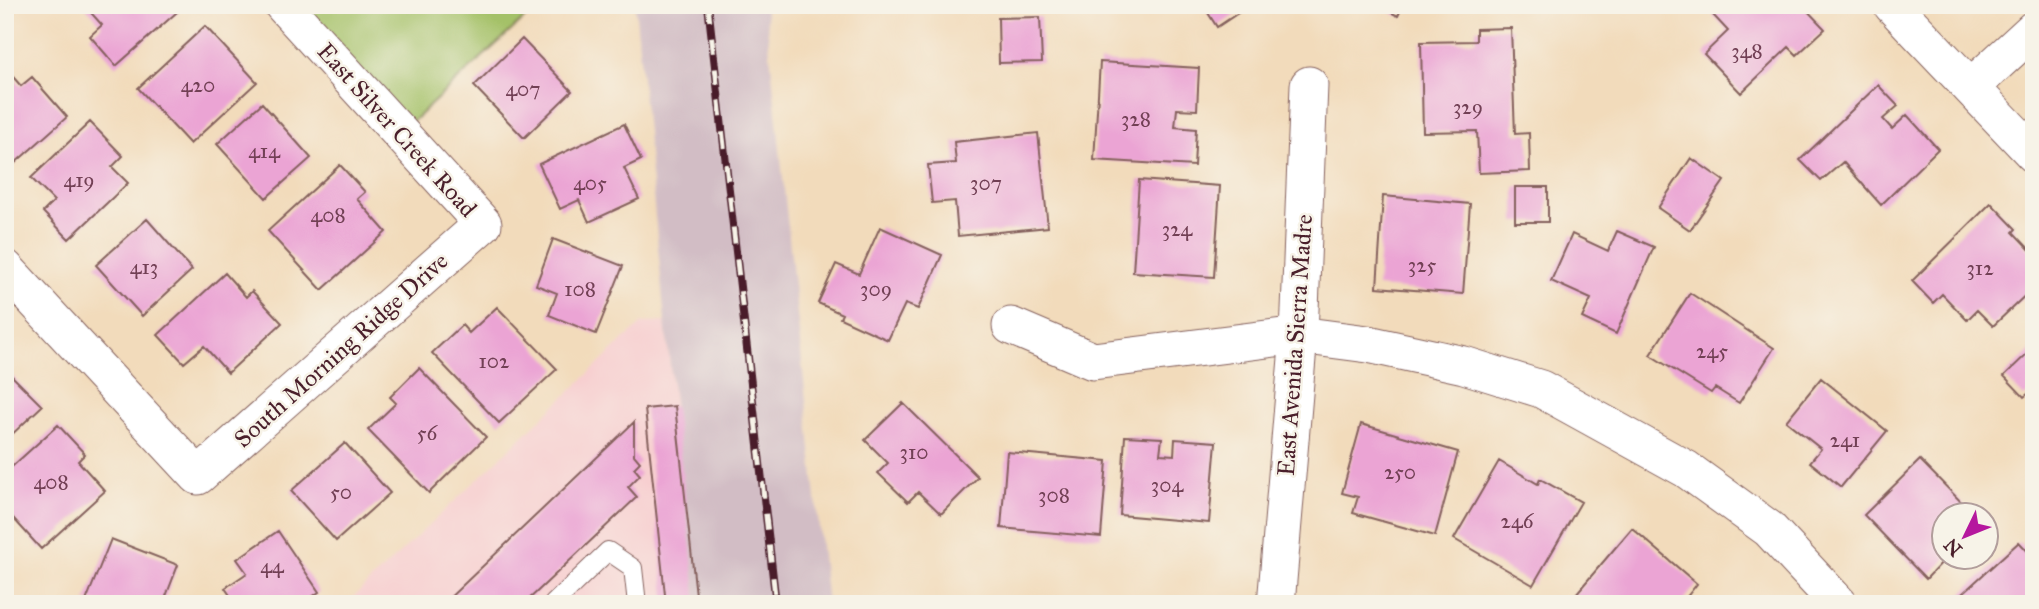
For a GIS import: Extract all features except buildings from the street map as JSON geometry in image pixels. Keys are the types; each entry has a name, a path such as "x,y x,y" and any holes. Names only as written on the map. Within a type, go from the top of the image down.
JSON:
{"street":[{"name":"East Silver Creek Road","path":"283,5 483,224"},
{"path":"1892,5 2034,154"},
{"path":"1972,87 2034,29"},
{"name":"East Avenida Sierra Madre","path":"1276,604 1299,335 1309,85"},
{"name":"South Morning Ridge Drive","path":"5,268 198,476 483,224"},
{"path":"1011,326 1093,361 1299,335 1368,344 1428,357 1541,389 1686,469 1769,529 1839,604"}],"lane":[{"path":"554,604 608,551 633,568 637,604"}],"shaded area":[{"path":"635,5 765,5 827,604 697,604 665,321"},
{"path":"665,322 697,604 346,604 642,323"}],"green space":[{"path":"283,5 539,5 401,132"}],"railway":[{"path":"708,5 776,604"}]}
